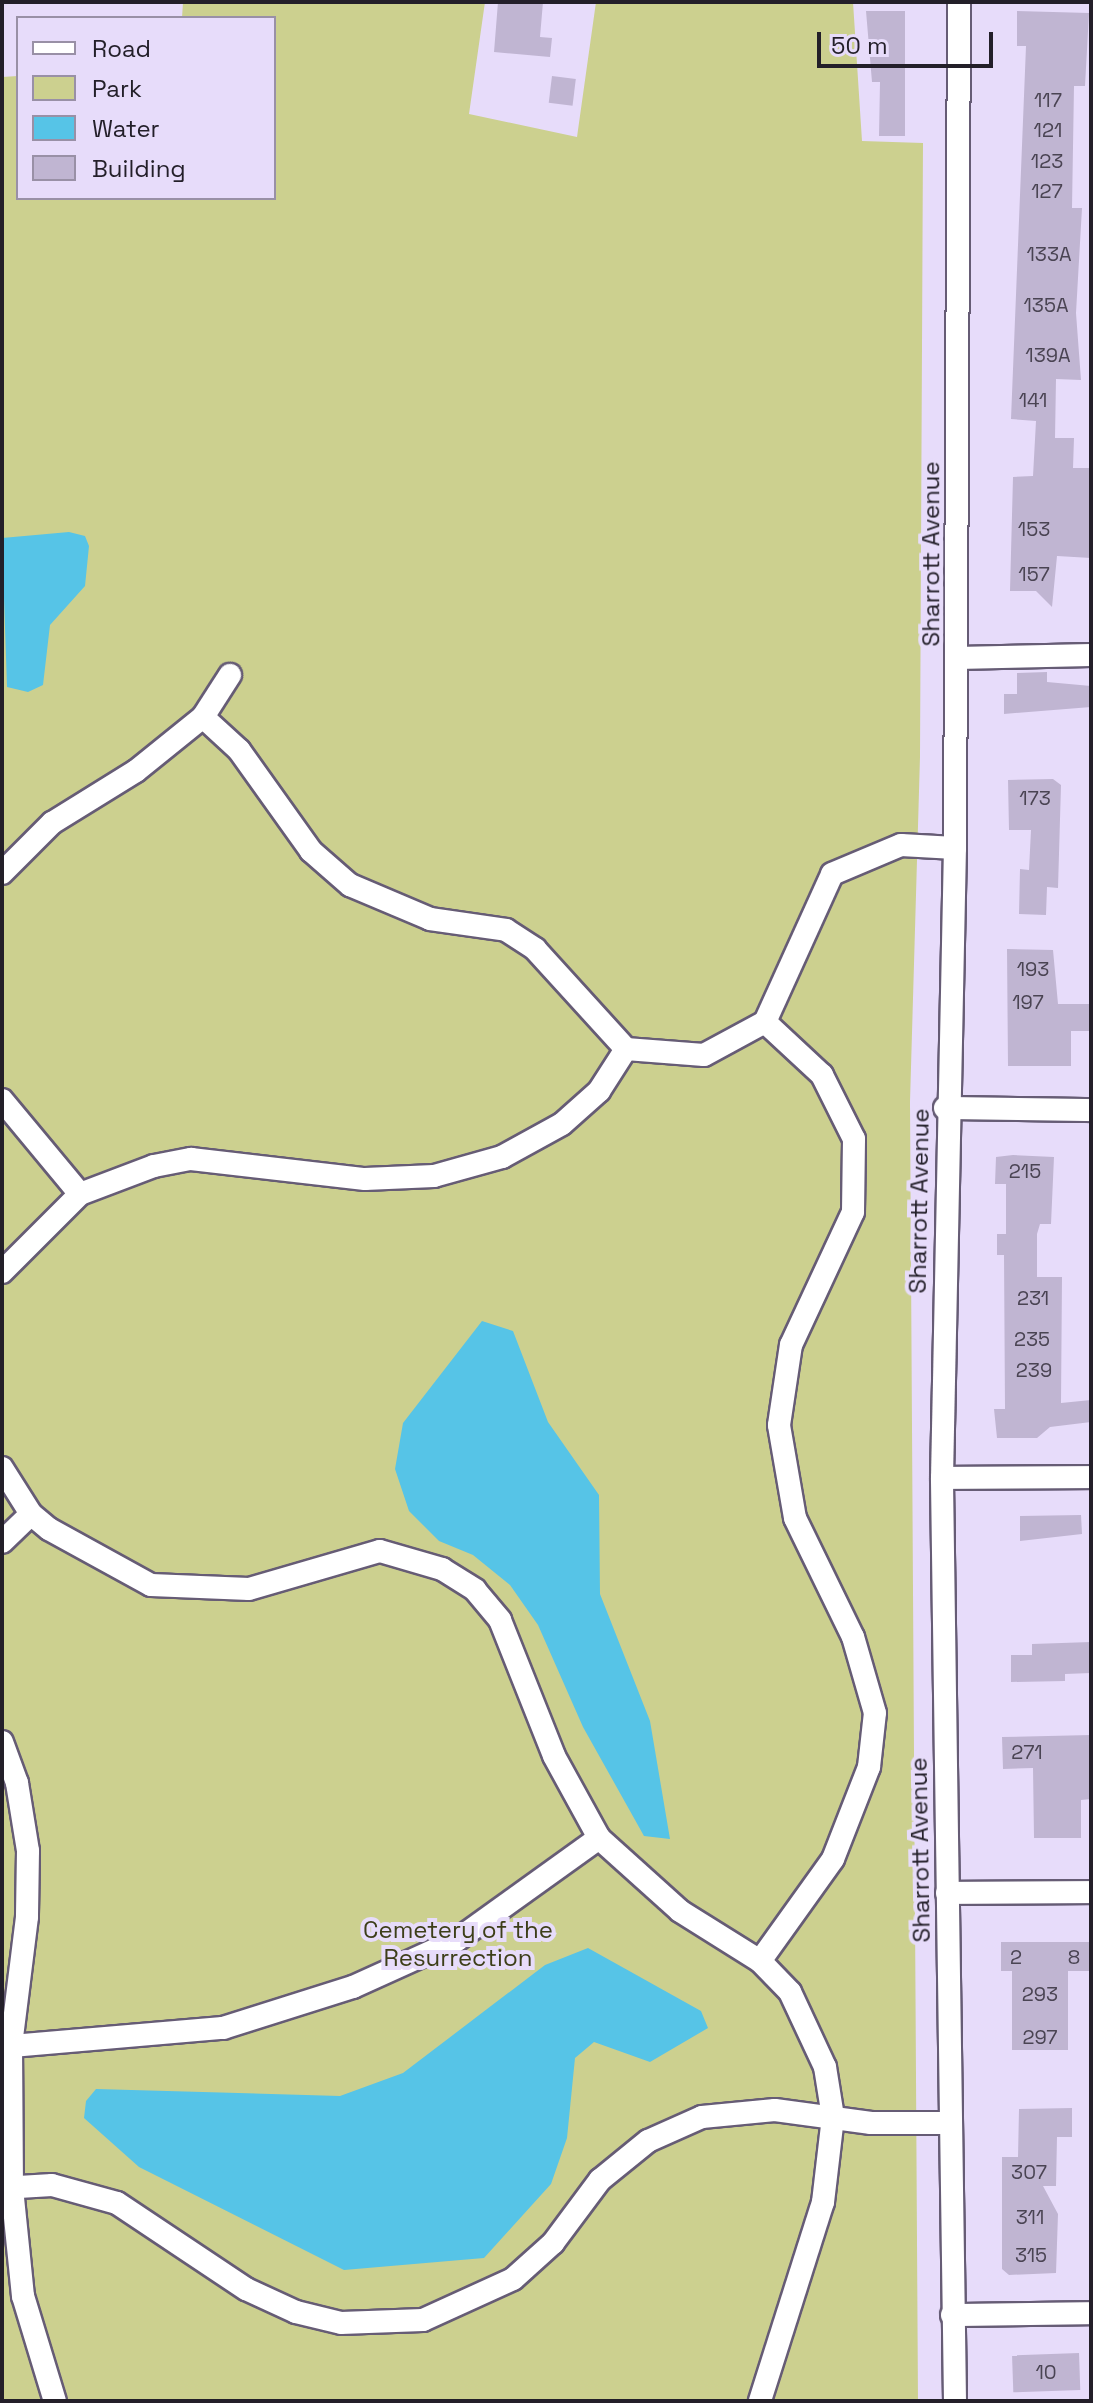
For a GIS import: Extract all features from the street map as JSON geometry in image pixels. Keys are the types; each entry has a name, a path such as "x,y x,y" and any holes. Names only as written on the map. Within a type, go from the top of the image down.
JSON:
{"street":[{"name":"Sharrott Avenue","path":"955,2401 942,1478 945,1108 955,848 959,2"},
{"path":"957,658 1091,655"},
{"path":"2,873 52,823 136,771 203,717 230,675"},
{"path":"203,717 239,750 311,851 350,885 430,919 506,930 535,949 626,1049 704,1055 765,1022 832,874 901,845 955,848"},
{"path":"760,1961 833,1859 869,1767 875,1713 853,1637 795,1518 779,1425 791,1345 853,1212 854,1139 822,1075 765,1022"},
{"path":"2,1272 80,1194 139,1171 191,1159 365,1179 434,1176 502,1157 562,1124 599,1091 626,1049"},
{"path":"2,1100 80,1194"},
{"path":"945,1108 1091,1110"},
{"path":"2,1468 31,1514 124,1575 181,1591 249,1589 380,1551 442,1569 475,1590 500,1620 554,1756 599,1838 680,1911 760,1961 790,1992 812,2030 833,2117 823,2202 760,2401"},
{"path":"942,1478 1091,1477"},
{"path":"2,1542 31,1514"},
{"path":"2,1742 17,1783 28,1851 27,1917 11,2046 7,2188 23,2296 55,2401"},
{"path":"11,2046 223,2028 353,1987 457,1940 599,1838"},
{"path":"947,1893 1091,1892"},
{"path":"7,2188 52,2185 117,2203 246,2289 296,2312 341,2323 423,2320 475,2302 513,2279 553,2243 600,2180 648,2141 702,2117 775,2110 833,2117 949,2123"},
{"path":"952,2315 1091,2313"}],"green space":[{"name":"Cemetery of the Resurrection","path":"183,2 485,2 469,114 577,137 596,2 853,2 862,141 923,143 920,757 910,1102 918,2401 2,2401 2,77 16,76 16,200 276,200 276,16 182,16"}],"water":[{"path":"69,532 85,536 89,546 85,586 50,625 43,685 28,692 7,687 2,538"},
{"path":"482,1321 513,1331 548,1422 599,1495 600,1594 650,1721 670,1839 644,1836 583,1727 538,1625 510,1585 473,1555 439,1541 409,1511 395,1469 403,1423"},
{"path":"588,1948 701,2011 708,2028 650,2062 594,2042 575,2058 567,2138 551,2184 484,2258 344,2270 139,2167 84,2118 86,2101 96,2089 340,2096 403,2073 545,1965"}],"building":[{"path":"498,2 543,2 540,37 552,38 550,57 494,52"},
{"path":"866,11 905,11 905,136 879,136 880,82 872,82"},
{"path":"1017,11 1089,13 1085,86 1074,86 1072,208 1082,208 1076,313 1081,380 1056,379 1055,438 1074,438 1073,468 1091,468 1091,558 1057,556 1052,607 1036,591 1010,591 1013,477 1033,476 1036,421 1011,419 1026,46 1017,46"},
{"path":"552,76 576,79 573,106 549,103"},
{"path":"1047,672 1047,682 1091,686 1091,707 1004,714 1004,694 1017,694 1017,673"},
{"path":"1053,779 1061,785 1058,888 1047,887 1046,915 1019,914 1020,869 1029,870 1031,830 1009,830 1008,780"},
{"path":"1007,949 1053,950 1058,1004 1091,1004 1091,1031 1071,1031 1071,1066 1008,1066"},
{"path":"996,1157 1054,1157 1051,1224 1040,1224 1037,1234 1037,1277 1062,1277 1061,1403 1091,1400 1091,1422 1050,1427 1037,1438 997,1438 994,1409 1005,1409 1004,1255 997,1255 997,1234 1006,1234 1006,1184 995,1184"},
{"path":"1081,1515 1082,1534 1020,1541 1020,1516"},
{"path":"1091,1642 1091,1673 1065,1674 1065,1681 1011,1682 1011,1655 1032,1655 1032,1644"},
{"path":"1091,1735 1091,1799 1081,1800 1081,1838 1034,1838 1033,1768 1003,1769 1002,1737"},
{"path":"1001,1942 1089,1942 1089,1971 1068,1971 1068,2050 1012,2050 1012,1971 1001,1971"},
{"path":"1072,2108 1072,2137 1057,2137 1056,2186 1043,2186 1058,2214 1056,2273 1009,2275 1002,2269 1002,2157 1018,2157 1019,2109"},
{"path":"1079,2353 1080,2390 1013,2392 1012,2355"}]}
